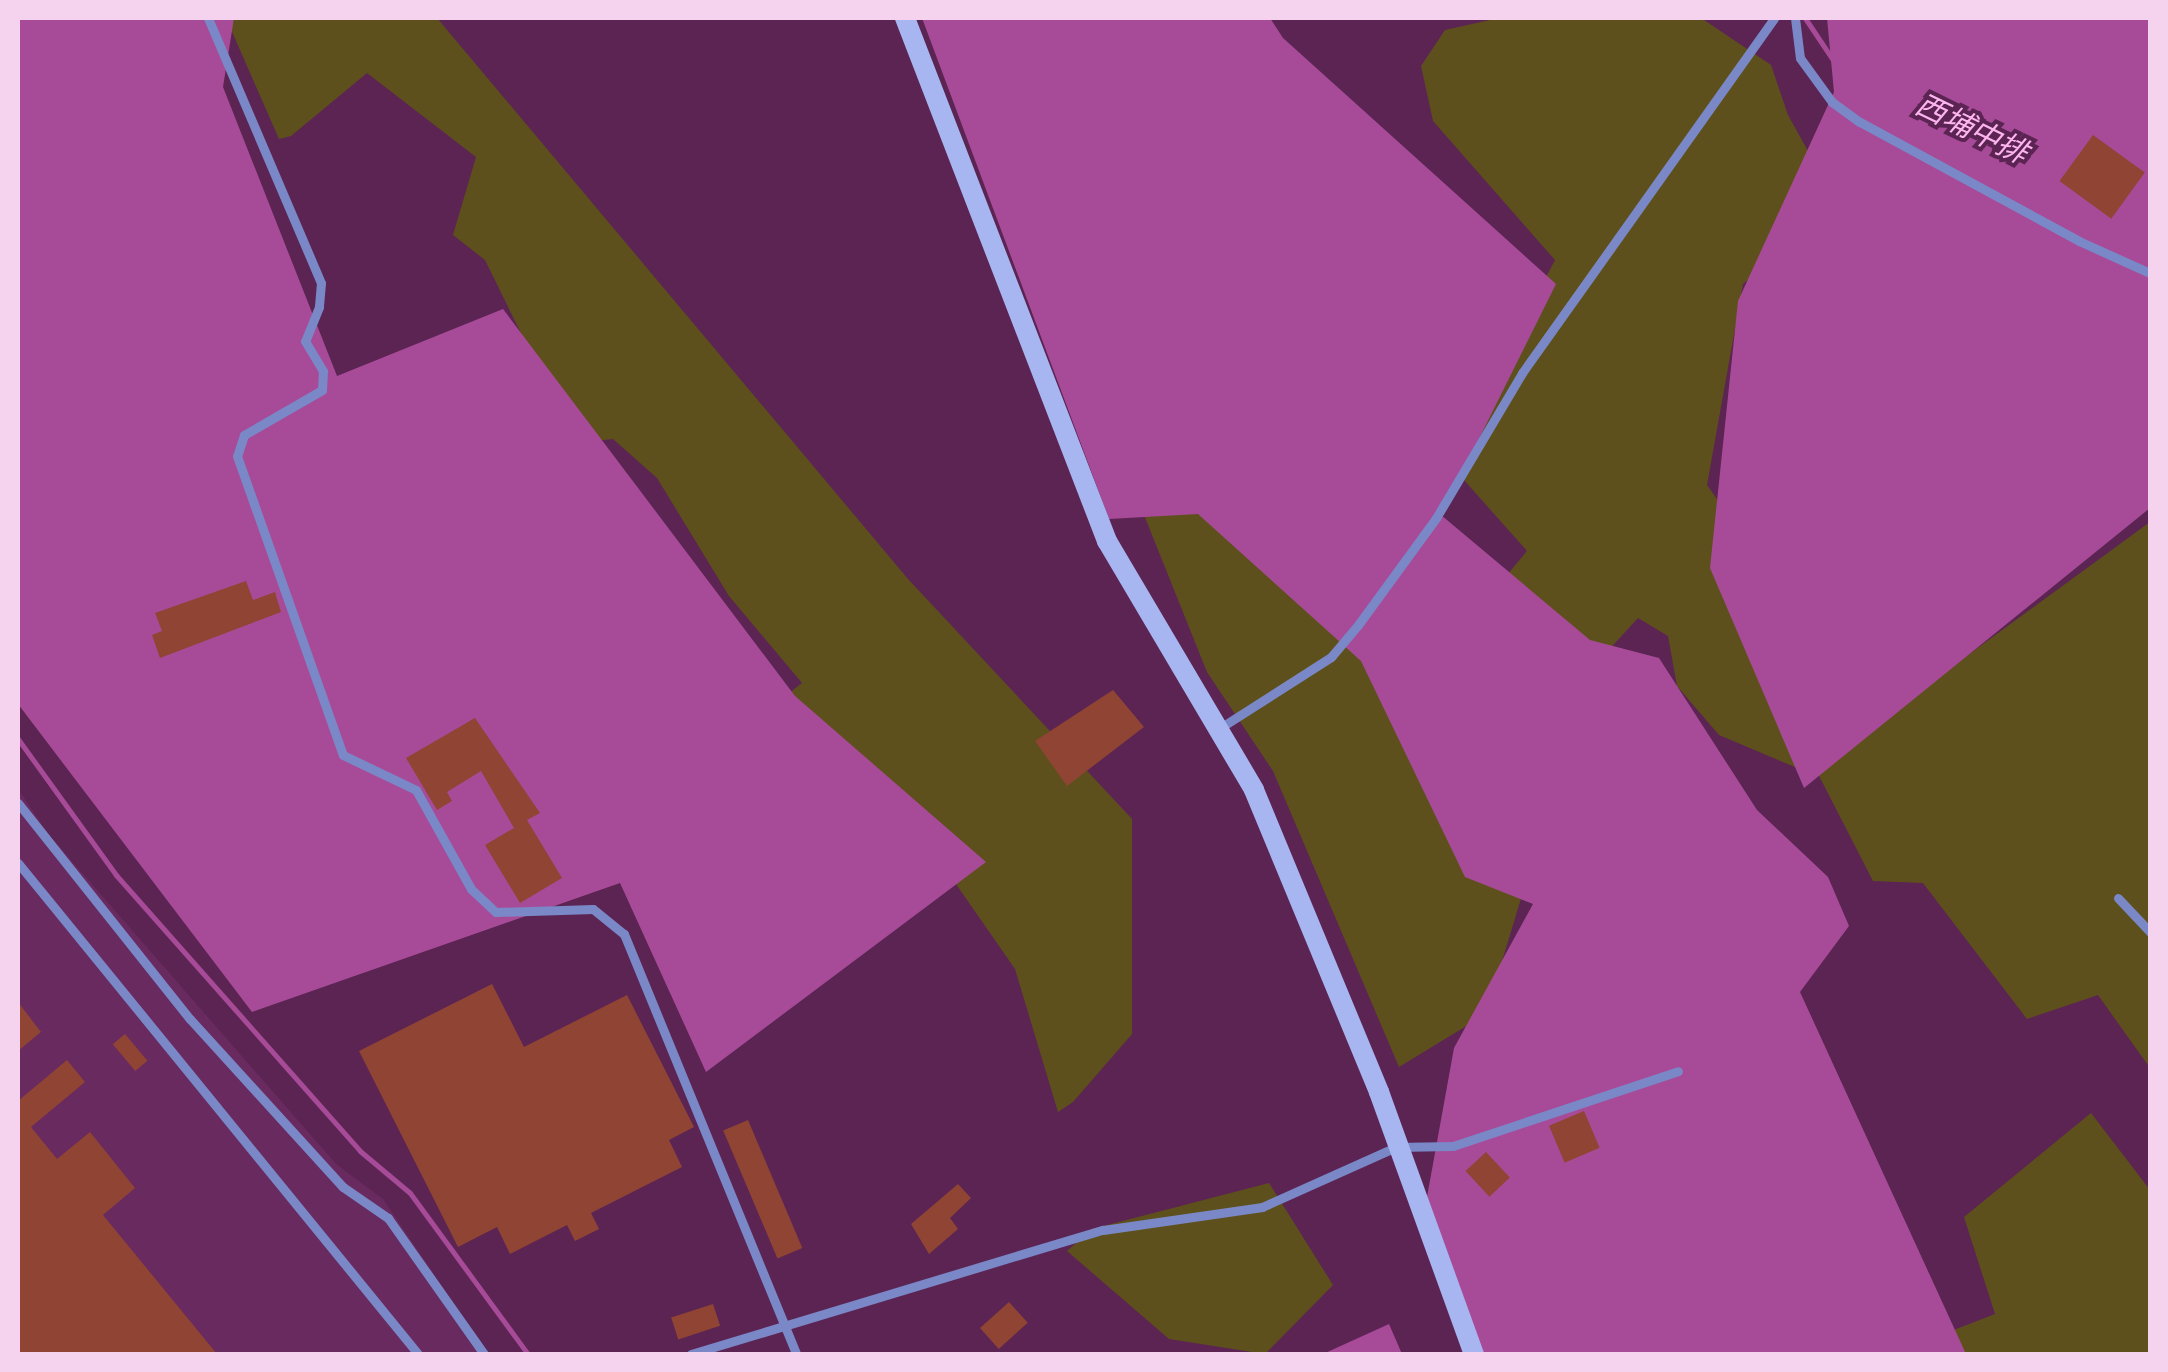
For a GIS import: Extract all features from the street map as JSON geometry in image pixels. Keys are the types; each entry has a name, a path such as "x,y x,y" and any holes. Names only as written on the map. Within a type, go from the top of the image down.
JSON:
{"street":[{"path":"906,18 1107,541 1254,790 1380,1092 1396,1146 1474,1354"}],"lane":[{"path":"208,18 321,282 320,307 305,341 322,372 322,390 244,435 237,456 343,755 416,790 472,889 496,912 593,908 624,934 796,1354"},
{"path":"1220,728 1331,657 1358,624 1436,518 1522,372 1774,18"},
{"path":"1795,18 1800,58 1832,102 1860,122 2079,242 2150,273"},
{"path":"18,803 190,1019 343,1187 388,1218 484,1354"},
{"path":"18,863 418,1354"},
{"path":"2118,898 2150,932"},
{"path":"692,1354 1102,1230 1262,1206 1396,1146 1453,1146 1678,1071"}],"shaded area":[{"path":"226,18 437,18 908,579 1132,819 1132,1034 1073,1102 1058,1112 1015,969 924,838 760,716 802,683 729,596 657,478 613,439 575,443 485,260 453,235 476,157 367,73 291,136 279,139"},
{"path":"1499,18 1701,18 1771,65 1788,115 1838,205 1743,284 1707,485 1817,641 1860,734 2150,522 2150,1068 2098,995 2027,1019 1923,883 1873,881 1815,768 1809,773 1719,735 1677,686 1668,636 1638,618 1492,777 1526,882 1486,1014 1399,1067 1273,771 1207,672 1130,480 1249,519 1437,659 1527,551 1448,462 1555,260 1433,121 1421,66 1445,30"},
{"path":"18,789 49,835 336,1164 383,1199 488,1354 18,1354"},
{"path":"2091,1113 2150,1190 2150,1354 1892,1354 1995,1314 1964,1217"},
{"path":"1269,1183 1333,1285 1265,1354 1169,1339 1067,1251 1092,1229"}],"water":[{"path":"18,18 234,18 223,87 337,376 503,309 795,696 986,862 706,1072 620,883 252,1012 18,704"},
{"path":"922,18 1270,18 1283,38 1556,284 1441,515 1590,640 1659,658 1757,810 1828,877 1849,926 1800,992 1966,1354 1478,1354 1425,1208 1454,1048 1533,904 1465,877 1361,661 1198,514 1109,519"},
{"path":"1827,18 2150,18 2150,508 1804,788 1710,568 1738,301 1834,92"},
{"path":"1389,1324 1402,1354 1323,1354"}],"building":[{"path":"2093,135 2145,173 2111,219 2059,181"},
{"path":"246,581 253,600 275,592 281,612 160,658 152,635 162,631 155,613"},
{"path":"1113,690 1144,727 1067,786 1035,741"},
{"path":"475,718 540,813 527,820 562,878 520,903 485,845 514,828 481,771 447,792 452,801 437,810 406,758"},
{"path":"492,984 524,1047 627,995 694,1127 669,1140 682,1167 591,1213 599,1229 575,1241 567,1225 510,1254 497,1227 458,1247 359,1051"},
{"path":"18,1002 41,1032 18,1051"},
{"path":"125,1034 147,1061 135,1071 113,1044"},
{"path":"67,1060 85,1082 31,1127 57,1159 90,1132 135,1188 103,1215 217,1354 18,1354 18,1101"},
{"path":"1584,1111 1600,1148 1565,1163 1549,1126"},
{"path":"748,1120 802,1248 777,1258 723,1131"},
{"path":"1486,1152 1510,1178 1489,1197 1466,1171"},
{"path":"958,1184 971,1198 950,1218 958,1229 929,1254 911,1224"},
{"path":"1009,1302 1028,1323 999,1349 980,1328"},
{"path":"713,1304 720,1326 678,1339 671,1318"}],"waterway":[{"name":"西埔中排","path":"1805,18 1833,60"},
{"path":"18,739 116,875 360,1151 410,1193 528,1354"}]}
